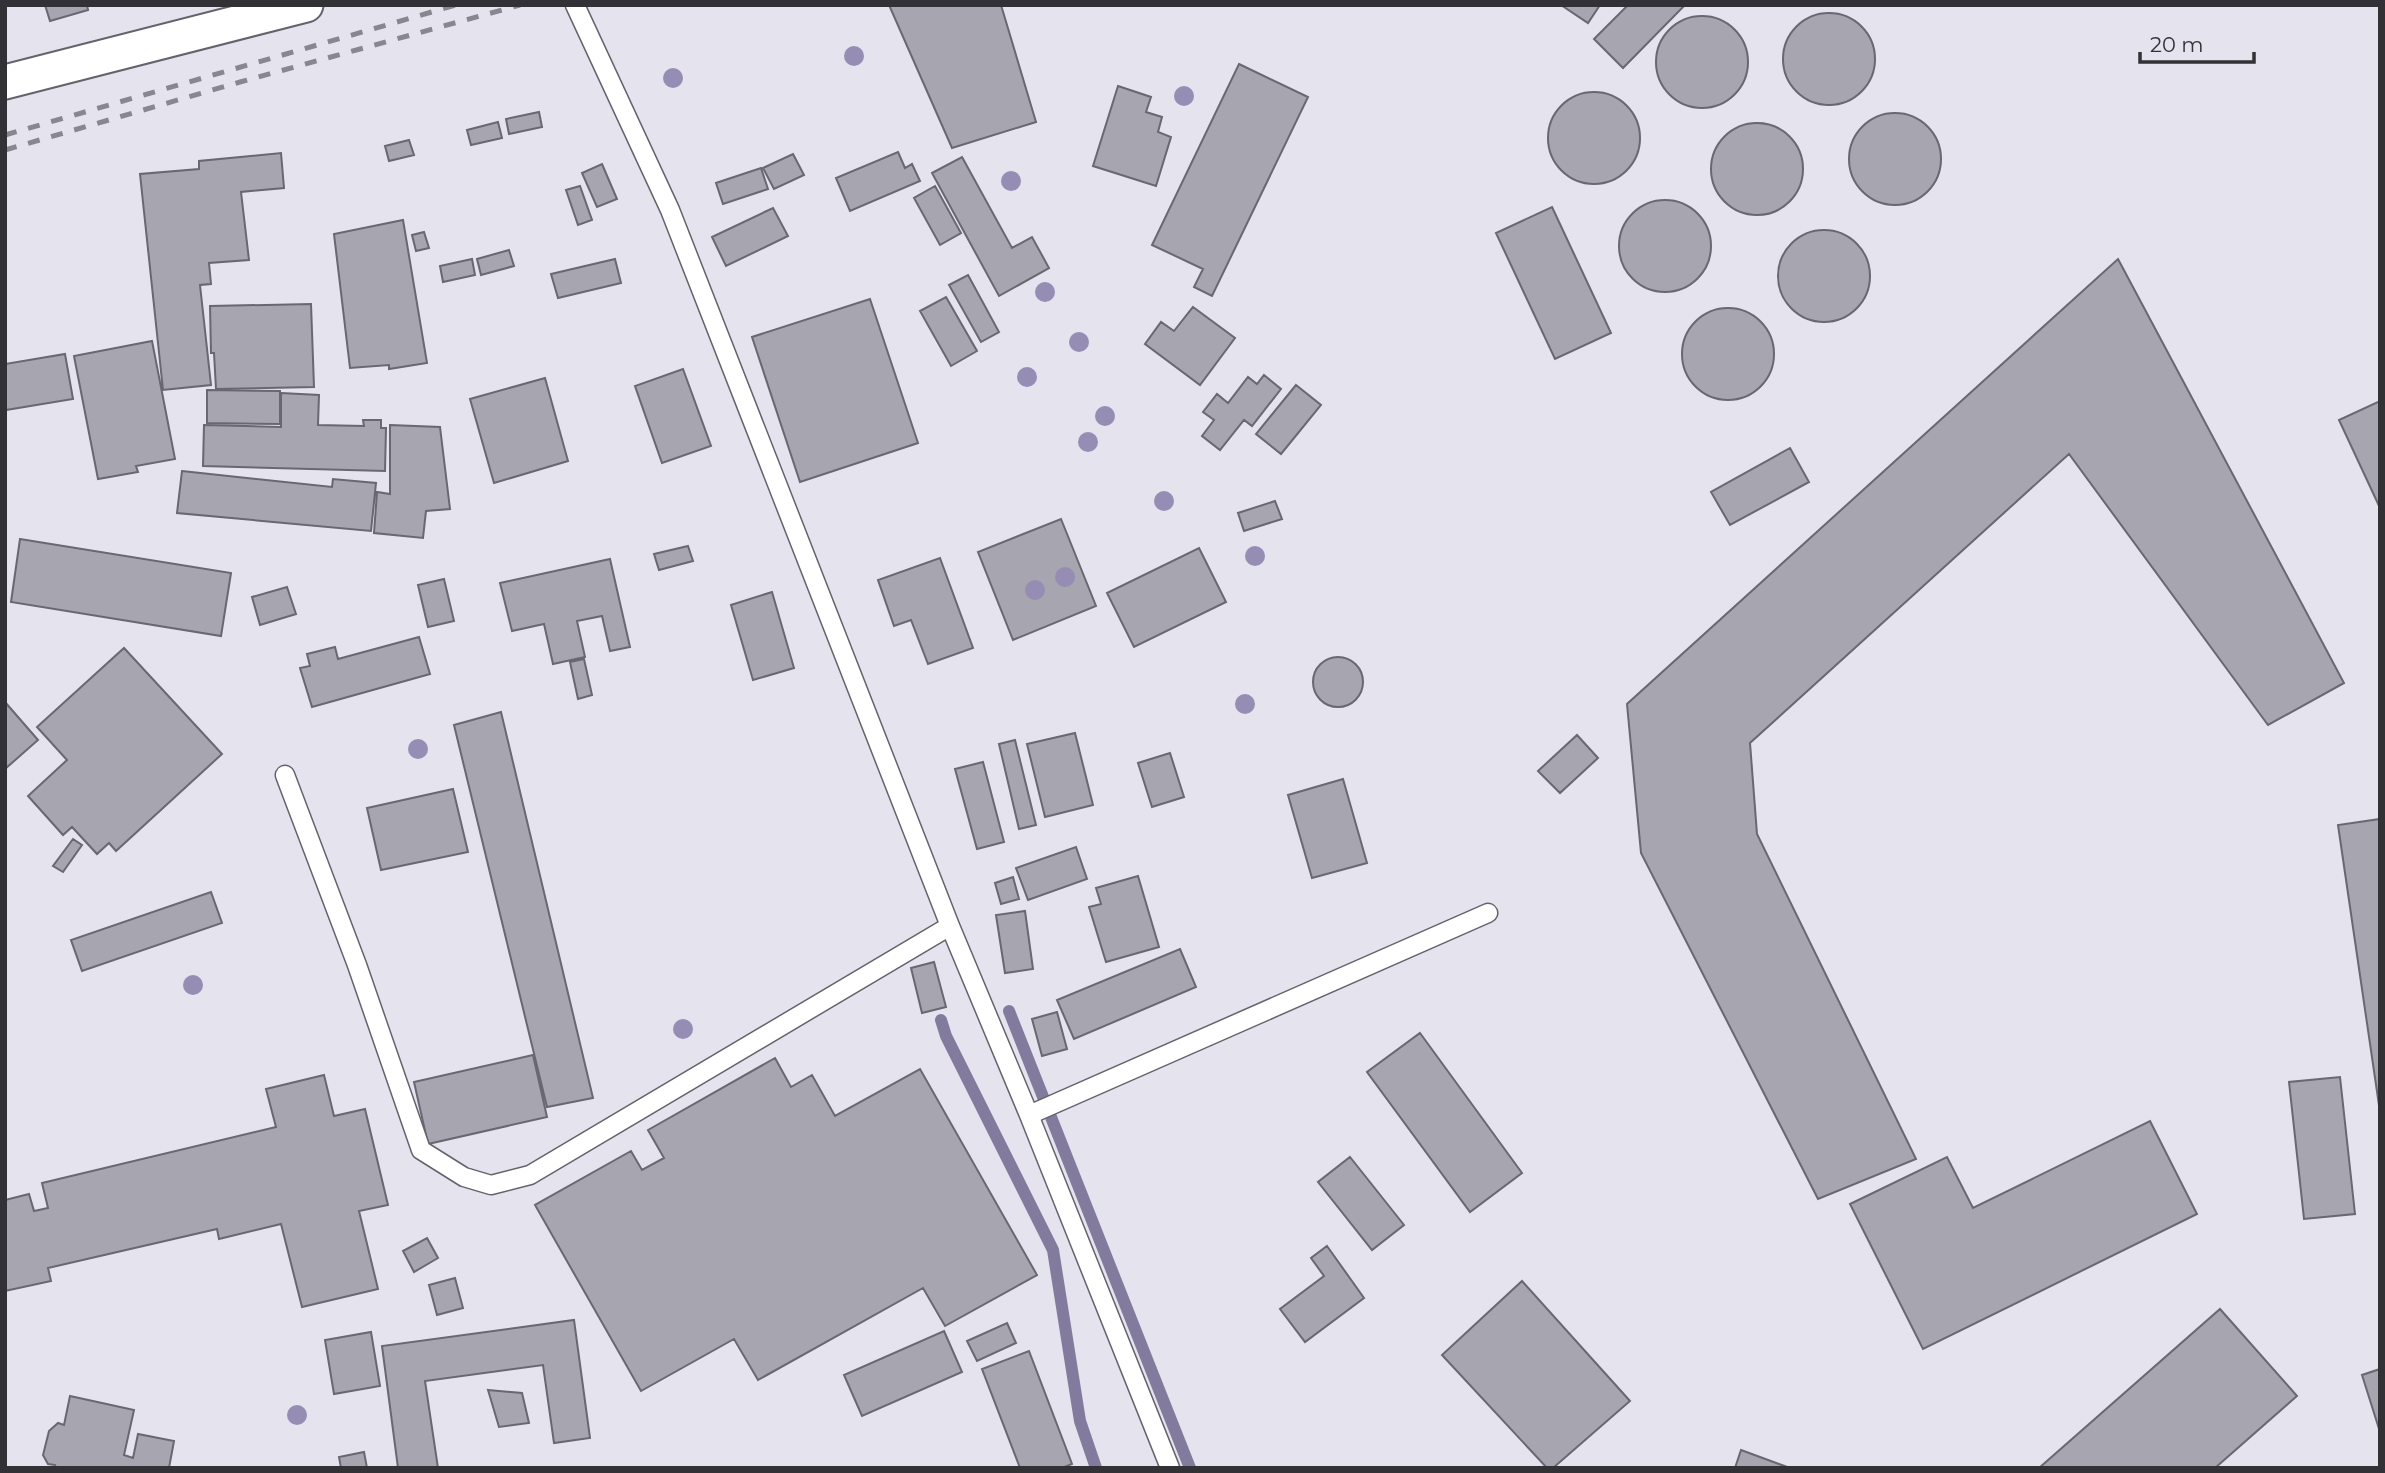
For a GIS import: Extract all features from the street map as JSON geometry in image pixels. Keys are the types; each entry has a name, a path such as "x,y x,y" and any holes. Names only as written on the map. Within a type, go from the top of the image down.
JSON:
{"street":[{"path":"5,82 306,5"}],"lane":[{"path":"575,5 670,210 950,926 1029,1115 1170,1468"},
{"path":"285,775 357,965 421,1150 464,1177 491,1185 530,1175 950,926"},
{"path":"1029,1115 1488,913"}],"building":[{"path":"45,5 87,5 88,10 50,21"},
{"path":"889,5 1001,5 1036,122 952,148"},
{"path":"1561,5 1600,5 1588,23"},
{"path":"1628,5 1685,5 1623,68 1594,39"},
{"path":"1829,13 1847,16 1862,26 1872,41 1875,59 1872,77 1862,92 1847,102 1829,105 1811,102 1796,92 1786,77 1783,59 1786,41 1796,26 1811,16"},
{"path":"1702,16 1720,19 1735,29 1745,44 1748,62 1745,80 1735,95 1720,105 1702,108 1684,105 1669,95 1659,80 1656,62 1659,44 1669,29 1684,19"},
{"path":"1239,64 1308,97 1212,296 1194,287 1203,269 1152,245"},
{"path":"1118,86 1151,97 1146,112 1162,117 1158,132 1171,137 1156,186 1093,166"},
{"path":"1594,92 1612,95 1627,105 1637,120 1640,138 1637,156 1627,171 1612,181 1594,184 1576,181 1561,171 1551,156 1548,138 1551,120 1561,105 1576,95"},
{"path":"539,112 542,127 509,134 506,119"},
{"path":"1895,113 1913,116 1928,126 1938,141 1941,159 1938,177 1928,192 1913,202 1895,205 1877,202 1862,192 1852,177 1849,159 1852,141 1862,126 1877,116"},
{"path":"498,122 502,138 471,145 467,130"},
{"path":"1757,123 1775,126 1790,136 1800,151 1803,169 1800,187 1790,202 1775,212 1757,215 1739,212 1724,202 1714,187 1711,169 1714,151 1724,136 1739,126"},
{"path":"409,140 414,155 389,161 385,146"},
{"path":"898,152 905,168 912,164 920,181 850,211 836,178"},
{"path":"281,153 284,188 241,192 249,260 209,263 211,284 200,285 211,385 163,390 140,174 199,169 199,161"},
{"path":"793,154 804,175 774,189 763,168"},
{"path":"962,157 1012,248 1032,237 1049,268 999,296 932,173"},
{"path":"602,164 617,199 597,207 582,173"},
{"path":"761,168 768,189 723,204 716,183"},
{"path":"580,186 592,220 578,225 566,190"},
{"path":"935,186 961,233 940,245 914,198"},
{"path":"1665,200 1683,203 1698,213 1708,228 1711,246 1708,264 1698,279 1683,289 1665,292 1647,289 1632,279 1622,264 1619,246 1622,228 1632,213 1647,203"},
{"path":"1552,207 1611,333 1555,359 1496,233"},
{"path":"773,208 788,236 726,266 712,237"},
{"path":"403,220 427,363 389,369 389,365 350,368 334,234"},
{"path":"1824,230 1842,233 1857,243 1867,258 1870,276 1867,294 1857,309 1842,319 1824,322 1806,319 1791,309 1781,294 1778,276 1781,258 1791,243 1806,233"},
{"path":"424,232 429,248 416,251 412,235"},
{"path":"509,250 514,266 481,275 477,259"},
{"path":"472,259 475,275 443,282 440,266"},
{"path":"615,259 621,283 558,298 551,274"},
{"path":"2118,259 2344,683 2268,725 2069,454 1750,743 1757,834 1916,1159 1818,1199 1641,853 1627,704"},
{"path":"968,275 999,332 981,342 949,285"},
{"path":"946,297 977,351 951,366 920,311"},
{"path":"870,299 918,443 800,482 752,337"},
{"path":"311,304 314,387 216,389 214,353 211,353 210,306"},
{"path":"1193,307 1235,338 1200,385 1145,344 1161,322 1174,331"},
{"path":"1728,308 1746,311 1761,321 1771,336 1774,354 1771,372 1761,387 1746,397 1728,400 1710,397 1695,387 1685,372 1682,354 1685,336 1695,321 1710,311"},
{"path":"152,341 175,459 136,466 138,472 98,479 74,356"},
{"path":"65,354 73,399 6,410 5,364"},
{"path":"683,369 711,446 662,463 635,386"},
{"path":"1264,375 1281,389 1252,426 1244,420 1220,450 1202,436 1214,420 1203,412 1217,394 1228,403 1248,377 1257,384"},
{"path":"545,378 568,461 494,483 470,399"},
{"path":"1296,385 1321,405 1281,454 1256,434"},
{"path":"207,390 280,391 280,424 207,423"},
{"path":"281,393 319,395 318,425 364,426 363,420 381,420 381,428 386,428 385,471 203,466 204,425 281,427"},
{"path":"2380,401 2380,508 2339,420"},
{"path":"390,425 440,427 450,509 426,511 423,538 374,533 377,492 390,494"},
{"path":"1790,448 1809,482 1730,525 1711,492"},
{"path":"182,471 332,487 333,479 376,483 371,531 177,513"},
{"path":"1275,501 1282,519 1244,531 1238,513"},
{"path":"1061,519 1096,606 1013,640 978,552"},
{"path":"20,539 231,573 221,636 11,602"},
{"path":"688,546 693,561 659,570 654,554"},
{"path":"1199,548 1226,602 1134,647 1107,593"},
{"path":"940,558 973,648 928,664 911,620 894,626 878,580"},
{"path":"610,559 630,647 610,651 602,616 577,621 585,657 553,664 544,624 512,631 500,583"},
{"path":"444,579 454,621 428,627 418,585"},
{"path":"287,587 296,614 260,625 252,597"},
{"path":"772,592 794,668 753,680 731,605"},
{"path":"419,637 430,674 312,707 300,668 310,666 307,654 335,647 338,659"},
{"path":"124,648 222,754 116,851 109,843 97,854 72,827 63,835 28,796 67,760 37,727"},
{"path":"1338,657 1356,664 1363,682 1356,700 1338,707 1320,700 1313,682 1320,664"},
{"path":"584,659 592,695 578,699 570,662"},
{"path":"5,702 38,740 5,769"},
{"path":"501,712 593,1098 547,1107 454,725"},
{"path":"1075,733 1093,805 1045,817 1027,744"},
{"path":"1577,735 1598,758 1560,793 1538,771"},
{"path":"1015,740 1036,825 1019,829 999,744"},
{"path":"1170,753 1184,797 1152,807 1138,763"},
{"path":"983,762 1004,842 977,849 955,769"},
{"path":"1343,779 1367,863 1312,878 1288,795"},
{"path":"453,789 468,852 381,870 367,808"},
{"path":"2380,819 2380,1112 2338,825"},
{"path":"73,839 82,845 63,872 53,866"},
{"path":"1076,847 1087,879 1028,900 1016,868"},
{"path":"1138,876 1159,947 1106,962 1089,907 1101,904 1096,888"},
{"path":"1013,877 1019,899 1001,904 995,883"},
{"path":"211,892 222,923 82,971 71,940"},
{"path":"1025,911 1033,969 1005,973 996,915"},
{"path":"1180,949 1196,987 1074,1039 1057,1000"},
{"path":"934,962 946,1007 922,1013 911,968"},
{"path":"1057,1012 1067,1049 1042,1056 1032,1019"},
{"path":"1420,1033 1522,1173 1470,1212 1367,1072"},
{"path":"533,1055 547,1117 428,1144 414,1082"},
{"path":"775,1058 791,1087 812,1075 835,1116 920,1069 1037,1275 945,1326 923,1288 758,1380 734,1339 641,1391 535,1205 631,1151 642,1170 664,1158 648,1130"},
{"path":"324,1075 334,1116 365,1109 388,1205 359,1211 378,1289 302,1307 281,1224 219,1239 217,1229 48,1268 51,1281 5,1291 5,1200 29,1194 34,1211 48,1208 42,1183 276,1127 266,1089"},
{"path":"2340,1077 2355,1214 2304,1219 2289,1082"},
{"path":"2150,1121 2197,1214 1923,1349 1850,1204 1947,1157 1973,1208"},
{"path":"1350,1157 1404,1225 1372,1250 1318,1182"},
{"path":"427,1238 438,1258 414,1272 403,1251"},
{"path":"1327,1246 1364,1298 1305,1342 1280,1309 1324,1276 1311,1258"},
{"path":"455,1278 463,1308 437,1315 429,1285"},
{"path":"1522,1281 1630,1401 1553,1468 1547,1468 1442,1355"},
{"path":"2220,1309 2297,1396 2215,1468 2039,1468"},
{"path":"574,1320 590,1438 554,1443 543,1365 425,1381 438,1468 398,1468 382,1346"},
{"path":"1007,1323 1016,1343 977,1361 967,1341"},
{"path":"944,1331 962,1372 862,1416 844,1375"},
{"path":"371,1332 380,1386 334,1394 325,1340"},
{"path":"1029,1351 1072,1464 1062,1468 1020,1468 982,1369"},
{"path":"2380,1369 2380,1432 2362,1375"},
{"path":"488,1390 522,1393 529,1423 499,1427"},
{"path":"70,1396 134,1410 124,1455 133,1458 138,1434 174,1441 169,1468 54,1468 55,1465 48,1464 43,1455 49,1431 58,1423 64,1425"},
{"path":"1741,1450 1790,1468 1735,1468"},
{"path":"364,1452 367,1468 341,1468 339,1457"}],"waterway":[{"path":"1009,1011 1190,1468"},
{"path":"941,1020 946,1036 1053,1250 1080,1421 1096,1468"}],"railway":[{"path":"5,135 456,5"},
{"path":"5,150 520,5"}]}
